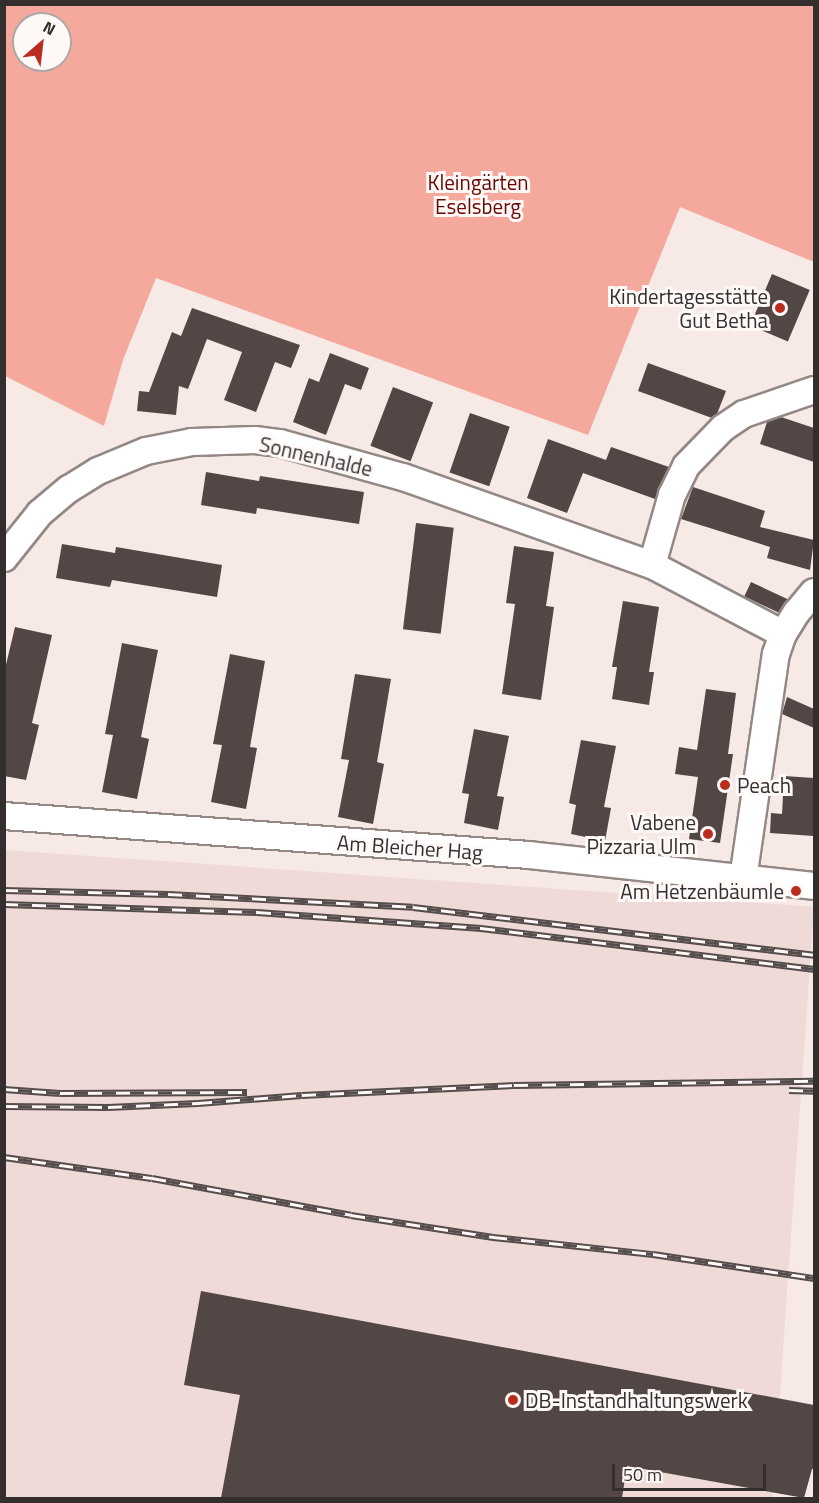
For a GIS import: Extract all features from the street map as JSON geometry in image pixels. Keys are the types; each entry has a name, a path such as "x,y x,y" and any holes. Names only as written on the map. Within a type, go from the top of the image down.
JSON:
{"street":[{"path":"652,565 672,495 686,466 723,428 744,414 814,390"},
{"name":"Sonnenhalde","path":"4,558 40,513 69,489 98,471 146,451 192,442 242,439 280,443 403,477 652,565 783,634"},
{"path":"743,879 765,715 776,654 783,634 797,612 814,592"},
{"name":"Am Bleicher Hag","path":"4,816 540,856 814,886"}],"shaded area":[{"path":"4,850 814,907 773,1498 4,1498"}],"green space":[{"name":"Kleingärten Eselsberg","path":"4,5 814,5 814,262 680,207 588,435 156,278 123,360 104,426 5,376"}],"building":[{"name":"Kindertagesstätte Gut Betha","path":"772,274 810,290 788,342 750,326"},
{"path":"192,308 300,345 291,368 275,362 256,412 224,400 242,352 207,339 188,389 179,386 176,415 137,411 139,391 149,392 172,332 181,336"},
{"path":"330,353 369,368 361,390 345,384 326,435 293,422 309,378 319,382"},
{"path":"648,363 726,391 717,414 712,418 638,391"},
{"path":"393,387 433,402 411,461 370,446"},
{"path":"470,413 510,427 489,486 449,473"},
{"path":"781,417 814,428 814,462 760,444 767,422"},
{"path":"548,439 606,460 611,447 669,467 655,499 583,473 567,513 527,498"},
{"path":"206,472 259,481 260,476 364,492 359,524 257,508 256,514 201,505"},
{"path":"693,487 765,511 760,527 814,540 810,570 767,558 770,547 681,519"},
{"path":"416,523 454,528 441,634 403,629"},
{"path":"62,544 115,553 116,547 222,565 217,597 112,580 110,587 56,578"},
{"path":"514,546 554,552 546,606 554,607 541,700 502,694 515,604 506,603"},
{"path":"751,582 787,599 780,613 744,597"},
{"path":"623,601 659,607 649,672 654,672 649,705 612,699 617,667 612,667"},
{"path":"15,627 52,635 32,723 39,725 26,780 4,776 4,673"},
{"path":"122,643 158,650 141,737 149,739 137,799 102,792 113,735 105,734"},
{"path":"230,654 265,661 250,747 257,748 246,809 211,802 222,745 213,744"},
{"path":"355,674 391,679 377,762 384,764 373,824 338,817 349,760 341,759"},
{"path":"706,689 736,693 728,754 733,754 720,843 689,839 698,777 675,774 679,747 697,750"},
{"path":"787,697 814,709 814,728 782,714"},
{"path":"474,729 509,736 497,796 504,797 498,830 464,823 469,794 462,793"},
{"path":"581,740 616,746 604,807 611,808 605,841 571,834 576,805 569,803"},
{"path":"784,776 814,778 814,836 770,833 771,813 782,814"},
{"name":"DB-Instandhaltungswerk","path":"201,1291 814,1405 814,1469 812,1469 804,1498 627,1466 622,1498 221,1498 240,1395 184,1385"}],"railway":[{"path":"4,890 168,894 413,907 814,955"},
{"path":"4,904 257,912 481,928 814,969"},
{"path":"4,1106 108,1107 514,1085 814,1081"},
{"path":"4,1089 60,1093 247,1092"},
{"path":"789,1090 814,1091"},
{"path":"4,1157 152,1178 351,1215 493,1237 653,1254 814,1278"}],"place":[{"name":"Kindertagesstätte Gut Betha","path":"780,308"},
{"name":"Peach","path":"725,785"},
{"name":"Vabene Pizzaria Ulm","path":"708,834"},
{"name":"Am Hetzenbäumle","path":"796,891"},
{"name":"DB-Instandhaltungswerk","path":"513,1400"}]}
